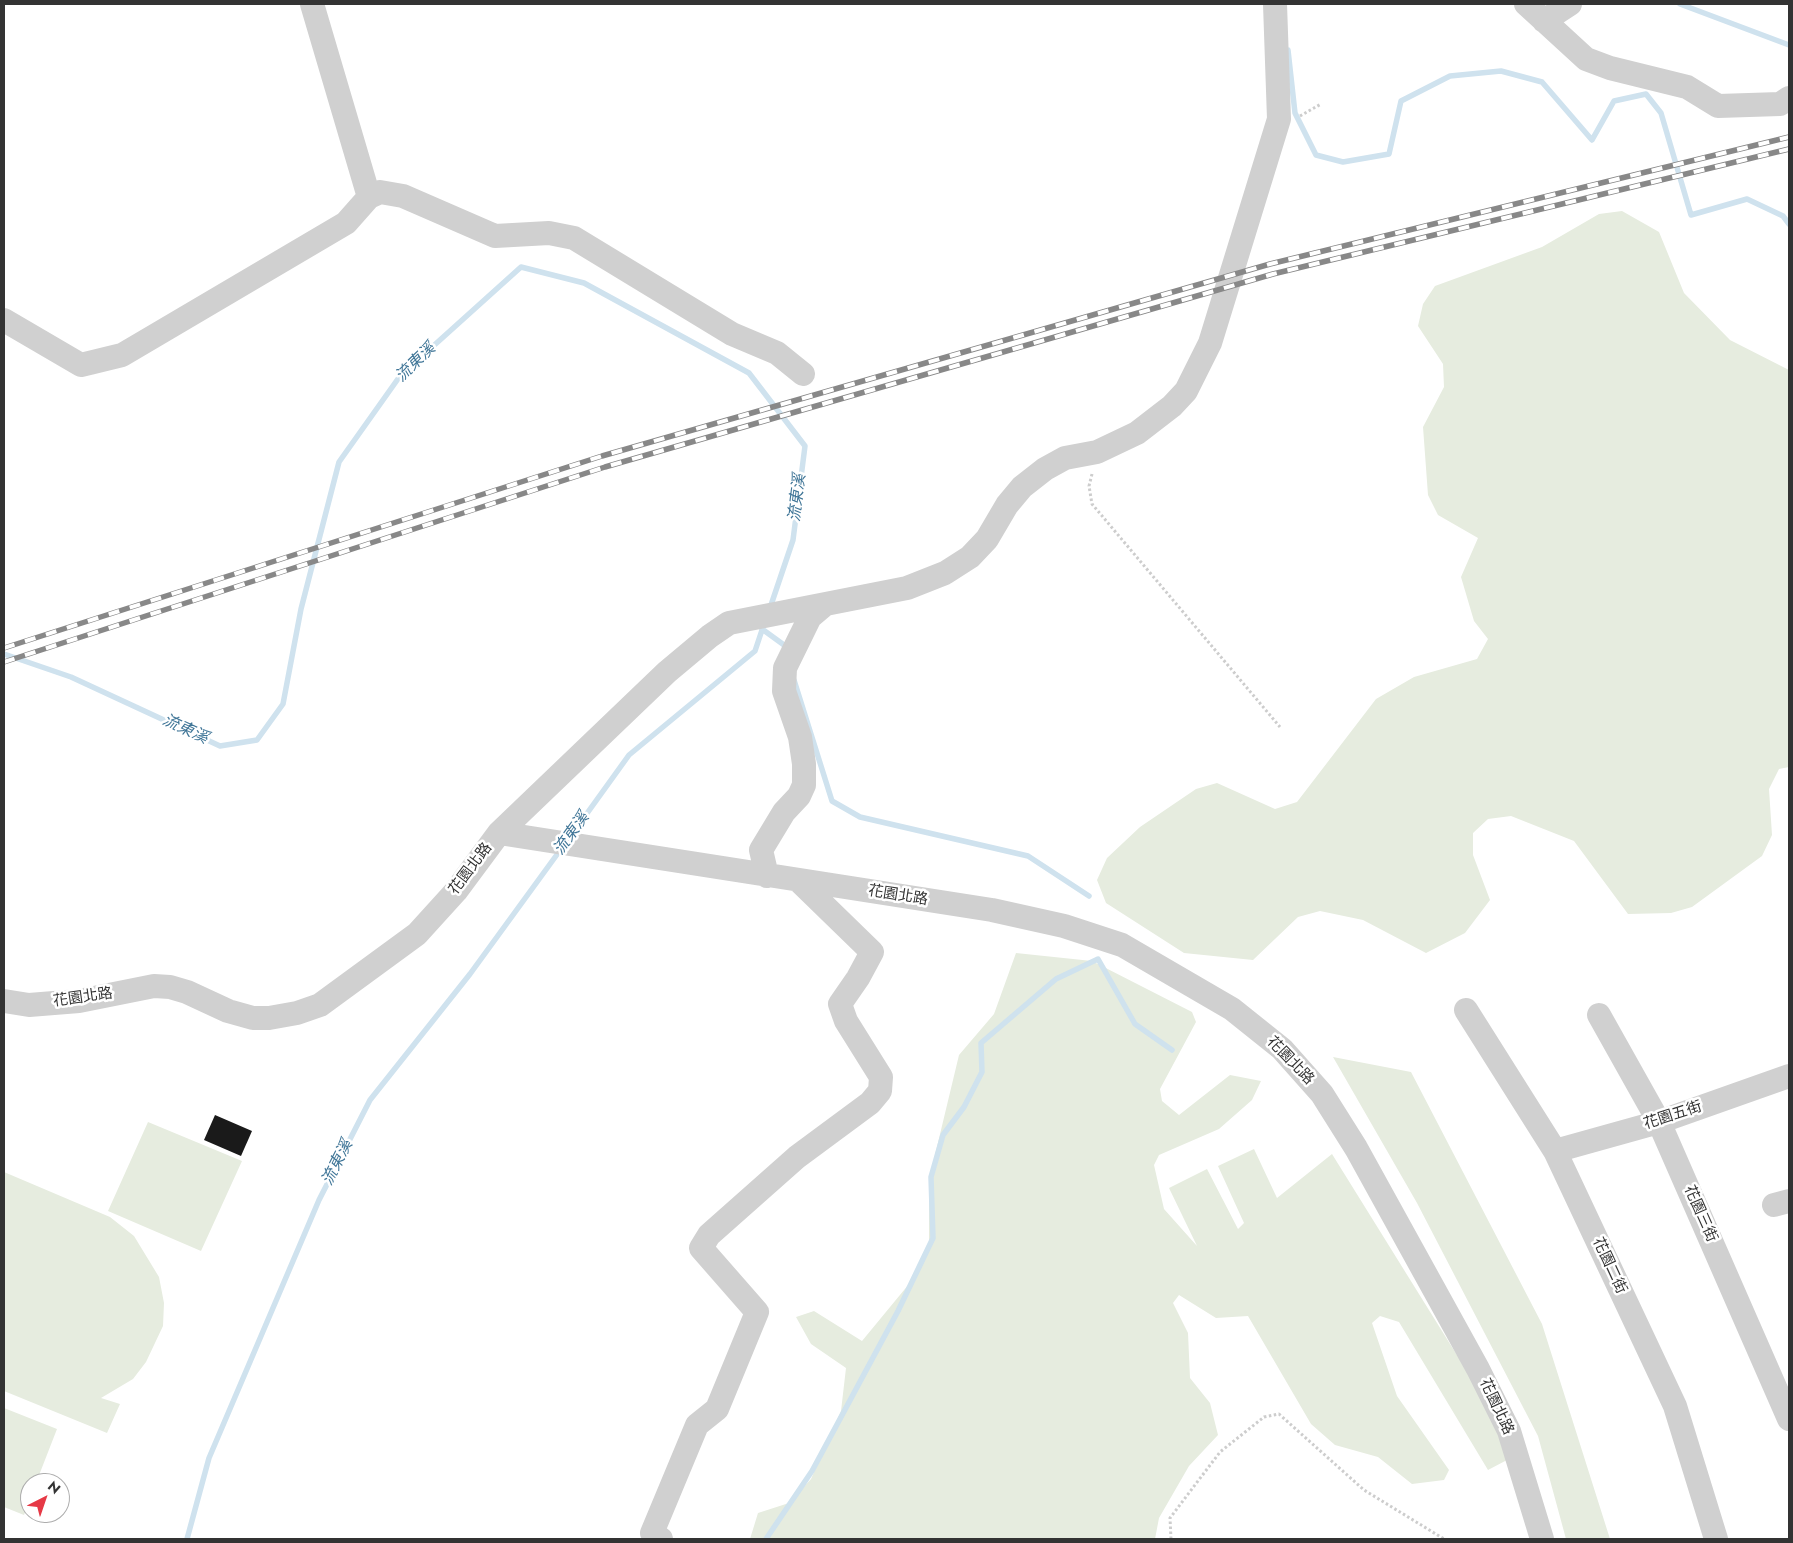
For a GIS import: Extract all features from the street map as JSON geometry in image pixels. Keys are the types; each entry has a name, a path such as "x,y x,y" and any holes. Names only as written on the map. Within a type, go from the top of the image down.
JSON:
{"street":[{"path":"312,4 369,197"},
{"path":"499,833 660,679 710,636 729,623 908,588 945,573 970,557 986,539 1007,505 1022,487 1045,469 1066,458 1097,452 1136,432 1172,406 1186,392 1210,343 1280,119 1275,4"},
{"path":"1526,4 1586,58 1610,68 1687,88 1718,106 1780,104 1789,98"},
{"path":"1544,20 1570,4"},
{"path":"4,320 81,365 122,355 346,223 369,197 380,192 403,196 495,236 549,233 574,238 732,334 777,353 803,374"},
{"path":"767,876 761,850 784,812 799,796 804,785 804,764 800,737 784,691 785,668 810,617 820,606"},
{"name":"花園北路","path":"4,1001 30,1005 71,1001 154,986 170,987 187,992 228,1011 254,1018 297,1014 320,1005 417,934 446,903 499,833 992,910 1064,926 1122,945 1232,1009 1282,1048 1322,1094 1356,1148 1478,1369 1510,1431 1542,1539"},
{"path":"661,1539 652,1533 697,1425 717,1409 758,1312 701,1248 709,1235 796,1157 870,1103 880,1091 881,1077 846,1021 840,1004 858,978 872,952 799,881"},
{"name":"花園二街","path":"1466,1010 1555,1151 1675,1406 1716,1539"},
{"name":"花園三街","path":"1599,1015 1659,1122 1789,1419"},
{"name":"花園五街","path":"1555,1151 1659,1122 1789,1076"}],"path":[{"path":"1308,112 1321,104"},
{"path":"1097,452 1088,486 1092,504 1280,727"},
{"path":"1171,1539 1170,1518 1220,1452 1264,1416 1279,1414 1364,1490 1444,1539"}],"shaded area":[{"path":"1622,211 1659,232 1684,293 1730,340 1789,370 1789,767 1779,769 1769,789 1772,835 1762,856 1692,907 1671,913 1628,914 1574,841 1511,816 1488,819 1473,833 1473,855 1490,900 1465,933 1426,953 1363,920 1320,911 1298,917 1253,960 1184,953 1106,903 1097,880 1107,858 1140,827 1196,789 1217,783 1275,809 1297,802 1376,699 1414,677 1477,659 1488,639 1474,621 1461,577 1478,538 1438,515 1428,495 1423,427 1444,387 1443,364 1418,326 1423,304 1435,286 1542,247 1599,214"},
{"path":"1016,953 1092,961 1192,1012 1196,1022 1160,1089 1162,1101 1179,1115 1230,1075 1261,1081 1252,1100 1219,1129 1159,1155 1154,1165 1164,1209 1197,1246 1169,1188 1207,1169 1238,1229 1244,1223 1218,1166 1254,1149 1277,1198 1332,1154 1501,1426 1507,1460 1488,1470 1399,1322 1380,1316 1372,1323 1397,1396 1449,1470 1444,1480 1412,1484 1378,1457 1335,1445 1311,1424 1248,1316 1216,1318 1179,1295 1173,1303 1188,1333 1190,1378 1210,1403 1218,1435 1189,1466 1159,1518 1155,1539 750,1539 758,1513 789,1503 811,1479 841,1411 846,1368 811,1344 796,1317 814,1311 862,1341 909,1284 929,1245 929,1180 959,1055 994,1014"},
{"path":"1333,1057 1411,1072 1542,1324 1610,1539 1566,1539 1538,1436 1417,1203"},
{"path":"148,1122 242,1161 201,1251 108,1211"},
{"path":"4,1172 110,1217 134,1236 159,1277 164,1303 163,1326 146,1362 133,1379 101,1398 120,1404 107,1433 4,1391"},
{"path":"4,1408 57,1429 40,1473 20,1473 20,1513 4,1507"}],"building":[{"path":"215,1115 252,1131 241,1156 204,1140"}],"waterway":[{"path":"1680,4 1789,45"},
{"path":"1288,50 1295,113 1316,155 1343,162 1389,154 1401,101 1450,76 1501,71 1542,82 1592,140 1614,101 1646,94 1661,113 1691,215 1747,199 1783,216 1789,224"},
{"name":"流東溪","path":"4,654 71,677 220,746 257,740 283,704 301,609 339,462 400,376 521,267 584,283 749,373 805,446 793,540 770,608"},
{"name":"流東溪","path":"570,837 629,755 755,651 765,621"},
{"path":"762,629 784,645 786,652"},
{"path":"794,680 832,801 860,817 1028,856 1089,896"},
{"name":"流東溪","path":"187,1539 209,1458 319,1200 370,1100 470,974 561,849"},
{"path":"766,1539 812,1471 898,1311 933,1238 931,1177 943,1135 964,1107 982,1072 981,1043 1056,979 1098,959 1135,1024 1172,1050"}],"railway":[{"path":"4,648 602,456 1270,264 1789,137"},
{"path":"4,662 605,467 1273,274 1789,149"}]}
